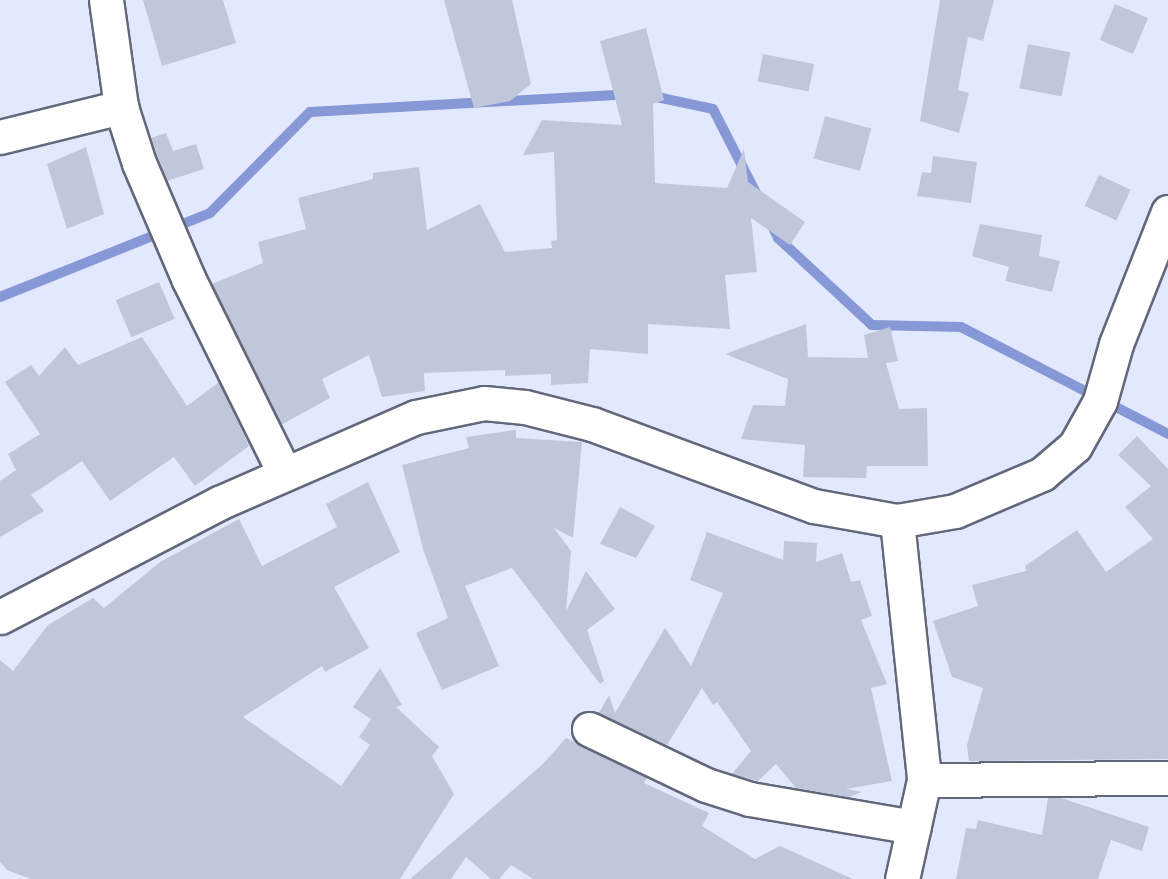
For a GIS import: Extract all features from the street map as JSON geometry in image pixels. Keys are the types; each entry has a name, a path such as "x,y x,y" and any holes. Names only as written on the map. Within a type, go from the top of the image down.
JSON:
{"street":[{"path":"105,0 121,107 189,280 285,474"},
{"path":"0,137 121,107"},
{"path":"0,617 219,503 416,417 484,403 525,407 592,424 814,506 897,520 955,511 1042,474 1075,446 1100,401 1116,344 1168,212"},
{"path":"897,520 924,780 902,879"},
{"path":"589,729 666,768 750,799 914,827"},
{"path":"924,780 1168,778"}],"building":[{"path":"143,0 223,0 236,43 162,66"},
{"path":"444,0 512,0 531,84 510,101 474,108"},
{"path":"940,0 994,0 983,41 968,37 958,90 969,93 959,133 920,121"},
{"path":"1115,4 1148,18 1133,54 1100,40"},
{"path":"646,28 664,100 653,104 655,183 727,188 744,149 748,182 805,222 790,245 751,218 757,272 725,275 730,329 648,324 648,354 590,349 588,383 551,385 551,374 505,376 505,370 424,373 425,391 382,397 369,355 322,379 330,398 281,425 212,284 263,263 258,242 306,229 298,198 373,179 373,173 419,167 427,230 480,204 505,252 552,248 551,241 557,240 554,152 523,155 542,120 622,125 600,41"},
{"path":"1028,44 1070,52 1062,96 1019,88"},
{"path":"763,54 814,64 809,91 758,81"},
{"path":"825,116 871,128 860,171 814,159"},
{"path":"166,133 173,151 196,144 204,169 167,181 151,138"},
{"path":"86,147 104,214 67,229 47,164"},
{"path":"933,156 977,162 971,203 917,196 922,172 931,173"},
{"path":"1099,175 1131,190 1116,221 1085,206"},
{"path":"980,224 1042,235 1039,256 1060,261 1052,292 1005,281 1009,267 972,256"},
{"path":"159,282 175,319 131,337 116,300"},
{"path":"806,324 808,357 868,358 864,335 890,327 898,361 886,363 899,409 927,408 928,466 867,466 866,478 803,477 805,445 741,439 753,405 785,406 788,379 725,354"},
{"path":"142,337 187,406 219,382 249,446 195,486 174,457 110,501 82,461 31,495 44,511 0,537 0,481 16,470 8,454 40,434 5,382 31,365 39,376 65,347 78,365"},
{"path":"516,430 516,438 582,442 573,538 554,528 571,551 566,611 586,571 615,609 587,630 604,681 600,684 512,568 465,586 499,666 442,690 416,633 448,618 423,549 402,465 469,448 466,437"},
{"path":"1137,436 1168,469 1168,759 969,761 967,745 983,688 952,677 933,621 978,606 972,585 1026,571 1025,566 1077,530 1106,572 1153,539 1125,507 1151,486 1118,455"},
{"path":"368,482 400,552 334,587 369,648 325,672 322,666 243,717 341,786 370,745 359,737 371,719 353,707 380,668 402,705 396,707 439,747 432,756 454,794 400,879 31,879 7,870 0,862 0,660 13,671 48,625 93,598 104,608 160,562 239,519 262,566 337,527 326,504"},
{"path":"620,507 655,526 636,558 600,544"},
{"path":"707,532 783,560 784,541 817,543 816,562 842,553 851,582 860,580 872,616 861,620 887,684 871,688 892,781 846,789 862,792 849,797 796,788 776,764 758,781 732,774 751,751 717,702 713,705 702,688 667,745 599,713 609,695 615,713 665,628 691,666 723,593 690,580"},
{"path":"566,738 647,778 644,783 709,813 702,826 755,859 780,846 853,879 533,879 511,865 499,879 491,879 466,857 451,879 410,879 543,764"},
{"path":"1048,798 1061,798 1149,827 1142,851 1111,840 1098,879 956,879 966,828 976,829 978,820 1042,835"}],"waterway":[{"path":"0,297 210,213 310,112 628,94"},
{"path":"652,96 713,109 758,197"},
{"path":"771,224 778,238 872,325 961,327 1168,434"}]}
